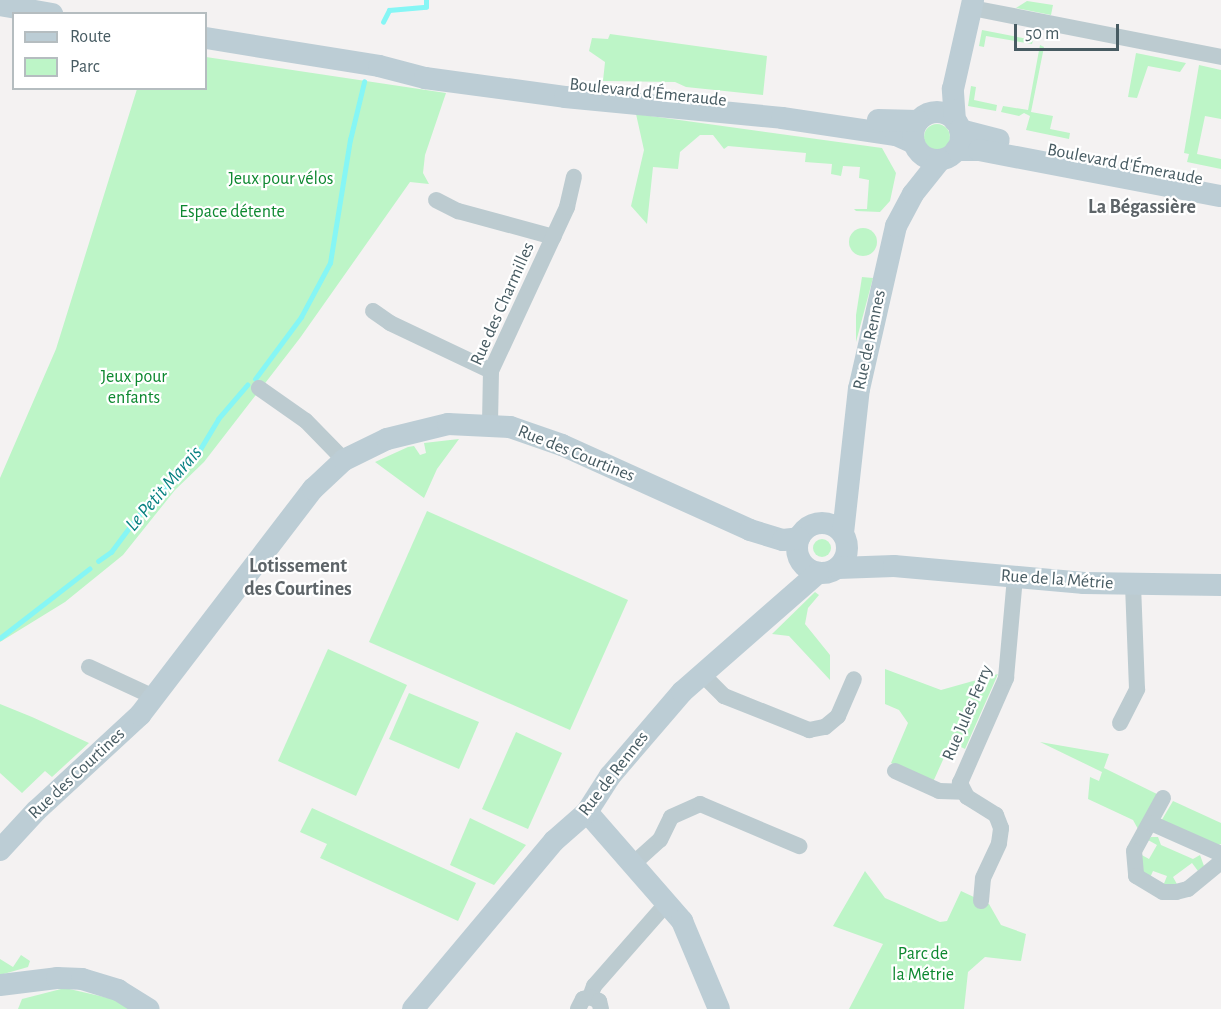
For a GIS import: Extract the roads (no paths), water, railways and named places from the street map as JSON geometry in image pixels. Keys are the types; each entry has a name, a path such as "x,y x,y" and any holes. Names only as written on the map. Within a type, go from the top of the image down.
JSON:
{"street":[{"path":"972,4 1221,57"},
{"name":"Rue de Rennes","path":"413,1009 554,841 587,812 631,750 701,674 779,605 811,560 839,534 864,362 897,220 913,194 938,137 953,89 972,4"},
{"path":"0,6 39,12"},
{"name":"Boulevard d'Émeraude","path":"207,38 379,66 425,64 938,137 1221,184"},
{"name":"Boulevard d'Émeraude","path":"938,137 979,150 1221,196"},
{"name":"Rue des Charmilles","path":"490,423 491,371 554,237 574,190 574,177"},
{"name":"Rue des Charmilles","path":"436,200 458,211 554,237"},
{"path":"373,311 390,323 491,371"},
{"path":"259,388 306,421 344,460"},
{"name":"Rue des Courtines","path":"0,850 154,697 301,503 344,460 419,428 490,423 556,443 750,530 811,560"},
{"path":"811,560 813,524 839,534"},
{"name":"Rue de la Métrie","path":"839,534 868,558 894,566"},
{"name":"Rue de la Métrie","path":"811,560 1015,578 1133,584 1221,585"},
{"name":"Rue Jules Ferry","path":"963,792 961,779 1006,678 1011,656 1015,578"},
{"path":"1120,723 1137,689 1133,584"},
{"path":"89,667 154,697"},
{"path":"701,674 724,696 809,730 825,727 838,716 854,679"},
{"path":"895,771 939,791 963,792 990,810 1001,828 983,878 981,901"},
{"path":"1163,798 1132,862 1143,882 1163,892 1188,889 1221,862"},
{"path":"633,864 660,840 671,818 700,804 799,846"},
{"path":"587,812 682,921 719,1009"},
{"path":"1151,823 1221,854"},
{"path":"590,1005 594,986 667,903"},
{"path":"0,986 57,978 82,979 118,990 149,1009"}],"waterway":[{"name":"Le Petit Marais","path":"383,22 389,10 426,7 426,0"},
{"name":"Le Petit Marais","path":"255,379 301,317 330,263 350,140 364,82"},
{"name":"Le Petit Marais","path":"98,561 111,552 137,517 199,451 218,419 247,385"},
{"name":"Le Petit Marais","path":"0,638 89,569"}],"district":[{"name":"La Bégassière","path":"1142,207"},
{"name":"Lotissement des Courtines","path":"298,578"}],"park label":[{"name":"Jeux pour vélos","path":"281,179"},
{"name":"Espace détente","path":"232,212"},
{"name":"Jeux pour enfants","path":"134,388"},
{"name":"Parc de la Métrie","path":"923,965"}]}
